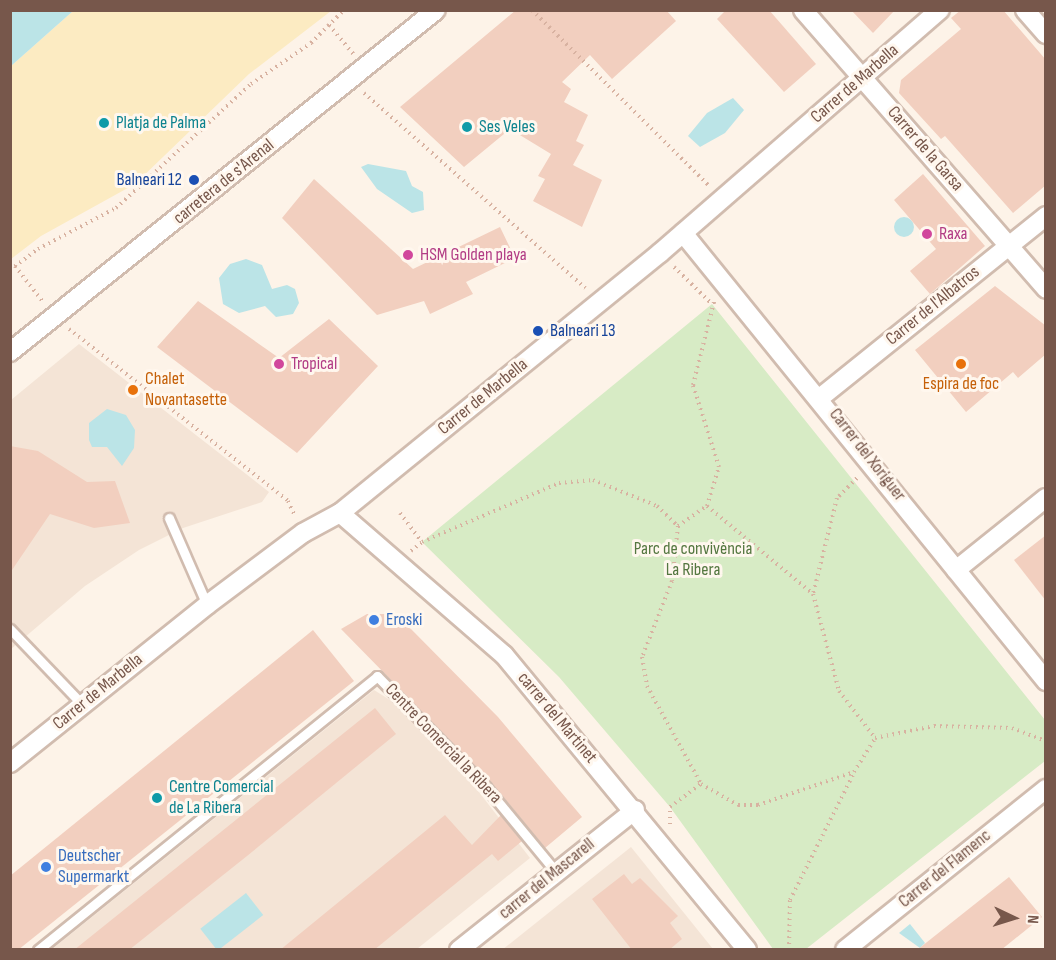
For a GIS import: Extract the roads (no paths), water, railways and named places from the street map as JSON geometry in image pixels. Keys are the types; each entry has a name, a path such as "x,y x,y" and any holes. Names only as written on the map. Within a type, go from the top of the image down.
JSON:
{"street":[{"name":"carretera de s'Arenal","path":"10,352 436,10"},
{"name":"Carrer de la Garsa","path":"803,10 1046,289"},
{"name":"Carrer de Marbella","path":"10,763 207,605 303,533 340,513 660,253 940,10"},
{"path":"1025,10 1046,34"},
{"name":"Carrer de l'Albatros","path":"821,397 1046,216"},
{"name":"Carrer del Xoriguer","path":"683,233 821,397 1046,681"},
{"path":"956,570 1046,498"},
{"name":"carrer del Martinet","path":"340,513 504,655 635,810 747,950"},
{"name":"Carrer del Flamenc","path":"845,950 1046,789"},
{"name":"carrer del Mascarell","path":"459,950 635,810"}],"lane":[{"path":"169,518 207,605"},
{"path":"10,630 83,705"},
{"name":"Centre Comercial la Ribera","path":"38,950 377,676 486,787 556,872"}],"water":[{"path":"11,10 73,10 73,11 11,66"},
{"path":"733,98 744,110 725,133 700,147 688,136 707,113"},
{"path":"368,164 406,171 412,186 423,192 424,210 412,213 377,189 361,167"},
{"path":"904,217 911,220 914,227 911,234 904,237 897,234 894,227 897,220"},
{"path":"246,259 262,265 272,289 287,285 295,289 299,303 293,314 276,317 265,306 239,313 223,304 219,278 230,264"},
{"path":"107,409 126,415 135,430 134,448 122,466 107,447 92,447 89,440 89,423"},
{"path":"246,893 263,915 219,950 200,929"},
{"path":"910,924 925,943 920,948 899,933"}],"place":[{"name":"Platja de Palma","path":"104,123"},
{"name":"Ses Veles","path":"467,127"},
{"name":"Balneari 12","path":"194,180"},
{"name":"Raxa","path":"927,234"},
{"name":"HSM Golden playa","path":"408,255"},
{"name":"Balneari 13","path":"538,331"},
{"name":"Tropical","path":"279,364"},
{"name":"Espira de foc","path":"961,364"},
{"name":"Chalet Novantasette","path":"133,390"},
{"name":"Eroski","path":"374,620"},
{"name":"Centre Comercial de La Ribera","path":"157,798"},
{"name":"Deutscher Supermarkt","path":"46,867"}],"park label":[{"name":"Parc de convivència La Ribera","path":"693,560"}]}
